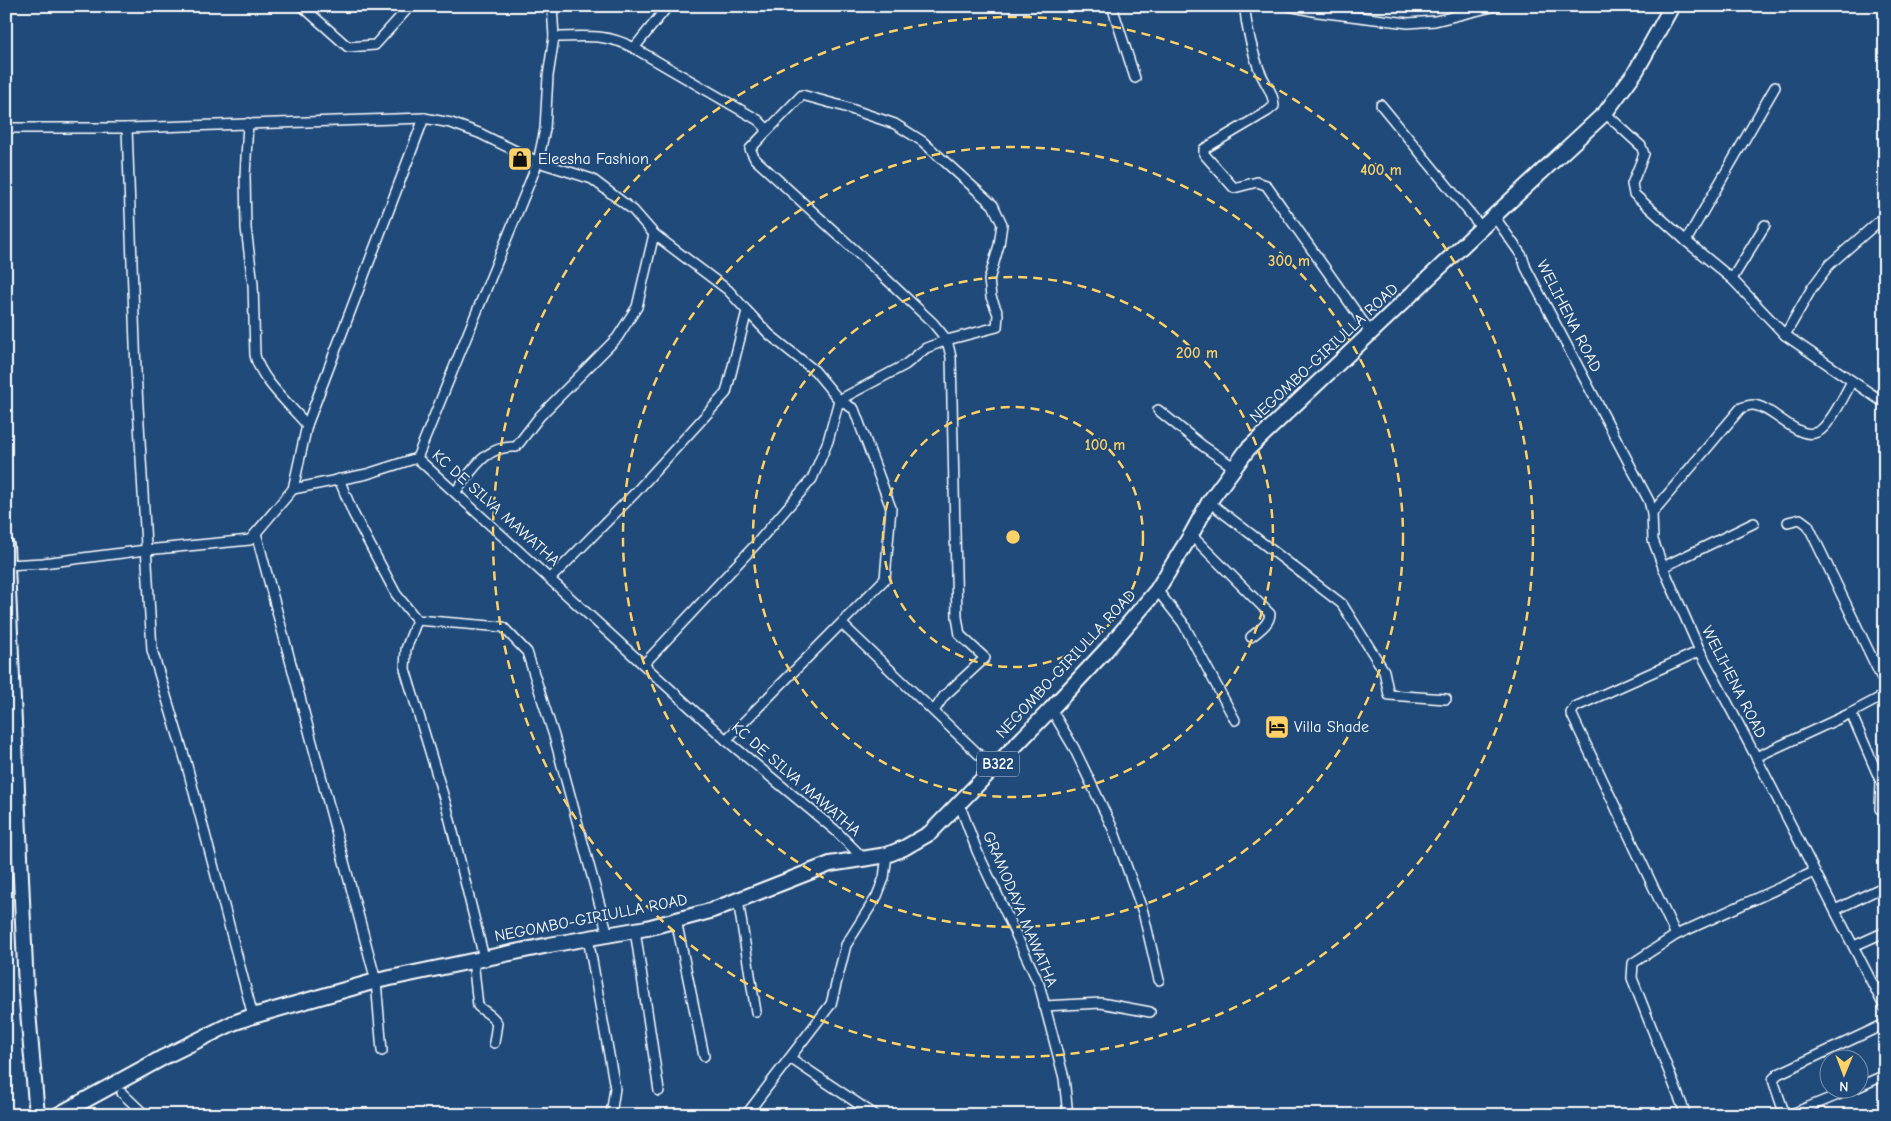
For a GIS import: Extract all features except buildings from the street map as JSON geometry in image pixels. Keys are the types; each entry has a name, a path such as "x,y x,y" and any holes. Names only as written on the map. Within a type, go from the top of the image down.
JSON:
{"main road":[{"name":"NEGOMBO-GIRIULLA ROAD","path":"58,1115 164,1057 233,1023 253,1016 376,981 479,959 634,930 710,911 830,864 886,855 904,848 930,833 1051,709 1106,650 1157,590 1209,502 1248,450 1605,113 1636,71 1672,6"},
{"path":"6,545 26,989 37,1115"}],"street":[{"path":"302,6 348,47 375,45 410,6"},
{"name":"KC DE SILVA MAWATHA","path":"552,6 554,37 548,76 545,129 538,162 417,458 551,578 726,740 834,830 864,859"},
{"path":"634,48 668,6"},
{"path":"1112,6 1135,78"},
{"path":"1245,6 1245,18 1260,73 1274,99 1274,106 1204,149 1204,154 1234,188 1257,182 1266,185 1371,333"},
{"path":"1289,6 1318,12 1408,23 1435,20 1489,7"},
{"path":"554,37 604,37 619,40 758,120 768,130"},
{"path":"1686,241 1775,87"},
{"path":"644,664 757,543 812,479 828,441 839,400 905,365 926,348 947,340 997,326 998,314 991,297 989,280 999,245 1002,224 993,205 922,141 895,124 802,95 750,149 755,159 933,323 947,340 951,357 957,618 960,634 985,658 944,696 934,711"},
{"path":"1381,106 1482,228"},
{"path":"1605,113 1641,146 1644,154 1632,184 1634,194 1732,279 1784,335 1880,400 1885,398"},
{"path":"7,565 43,563 146,550 250,540 293,489 307,425 424,118"},
{"path":"6,128 127,128 424,118 451,123 479,133 538,162 592,179 633,210 654,234 728,290 770,335 815,371 839,400 854,409 891,508 886,579 726,740"},
{"path":"248,123 245,176 246,228 253,284 255,355 257,363 266,378 307,425"},
{"path":"127,128 136,371 152,650 186,762 253,1016"},
{"name":"WELIHENA ROAD","path":"1494,216 1522,256 1526,268 1649,501 1652,513 1653,540 1662,567 1700,651 1756,758 1885,695"},
{"path":"1784,335 1812,288 1830,265 1885,216"},
{"path":"1732,279 1765,224"},
{"path":"456,492 487,453 507,446 516,447 540,416 616,338 637,307 654,234"},
{"path":"551,578 634,493 726,393 747,311"},
{"path":"1652,513 1741,408 1753,405 1763,408 1796,430 1810,434 1823,429 1852,381"},
{"path":"1158,410 1234,468"},
{"path":"293,489 367,474 417,458"},
{"path":"339,479 353,513 396,594 417,620 503,627 528,652 554,736 608,935"},
{"path":"1209,502 1342,604 1384,671 1389,695 1446,699"},
{"path":"1788,522 1800,519 1808,525 1885,685"},
{"path":"1662,567 1754,523"},
{"path":"256,533 376,981 382,1051"},
{"path":"1191,535 1270,614 1269,620 1251,637"},
{"path":"1157,590 1182,623 1235,720"},
{"path":"417,620 406,649 405,669 447,808 479,959 478,1006 493,1016 497,1022 494,1044"},
{"path":"842,624 993,768"},
{"path":"1676,935 1571,713 1575,707 1700,651"},
{"path":"1051,709 1074,748 1113,829 1143,912 1159,980"},
{"path":"1851,713 1881,782 1880,809"},
{"path":"1756,758 1884,1006"},
{"name":"GRAMODAYA MAWATHA","path":"959,803 977,852 1039,984 1064,1078 1068,1115"},
{"path":"746,1115 831,1004 846,945 877,896 884,878 886,855"},
{"path":"1686,1115 1632,978 1633,963 1676,935 1814,872"},
{"path":"1835,910 1885,886"},
{"path":"738,900 756,1012"},
{"path":"676,920 704,1056"},
{"path":"634,930 659,1091"},
{"path":"1854,946 1885,932"},
{"path":"588,938 615,1088 611,1115"},
{"path":"1044,1006 1101,1003 1150,1012"},
{"path":"1785,1115 1774,1083 1774,1079 1778,1074 1885,1024"},
{"path":"790,1058 875,1115"},
{"path":"1868,1083 1885,1075"},
{"path":"122,1093 145,1115"},
{"path":"1789,1115 1831,1098"}],"place":[{"name":"Eleesha Fashion","path":"520,159"},
{"name":"Villa Shade","path":"1277,727"}]}
